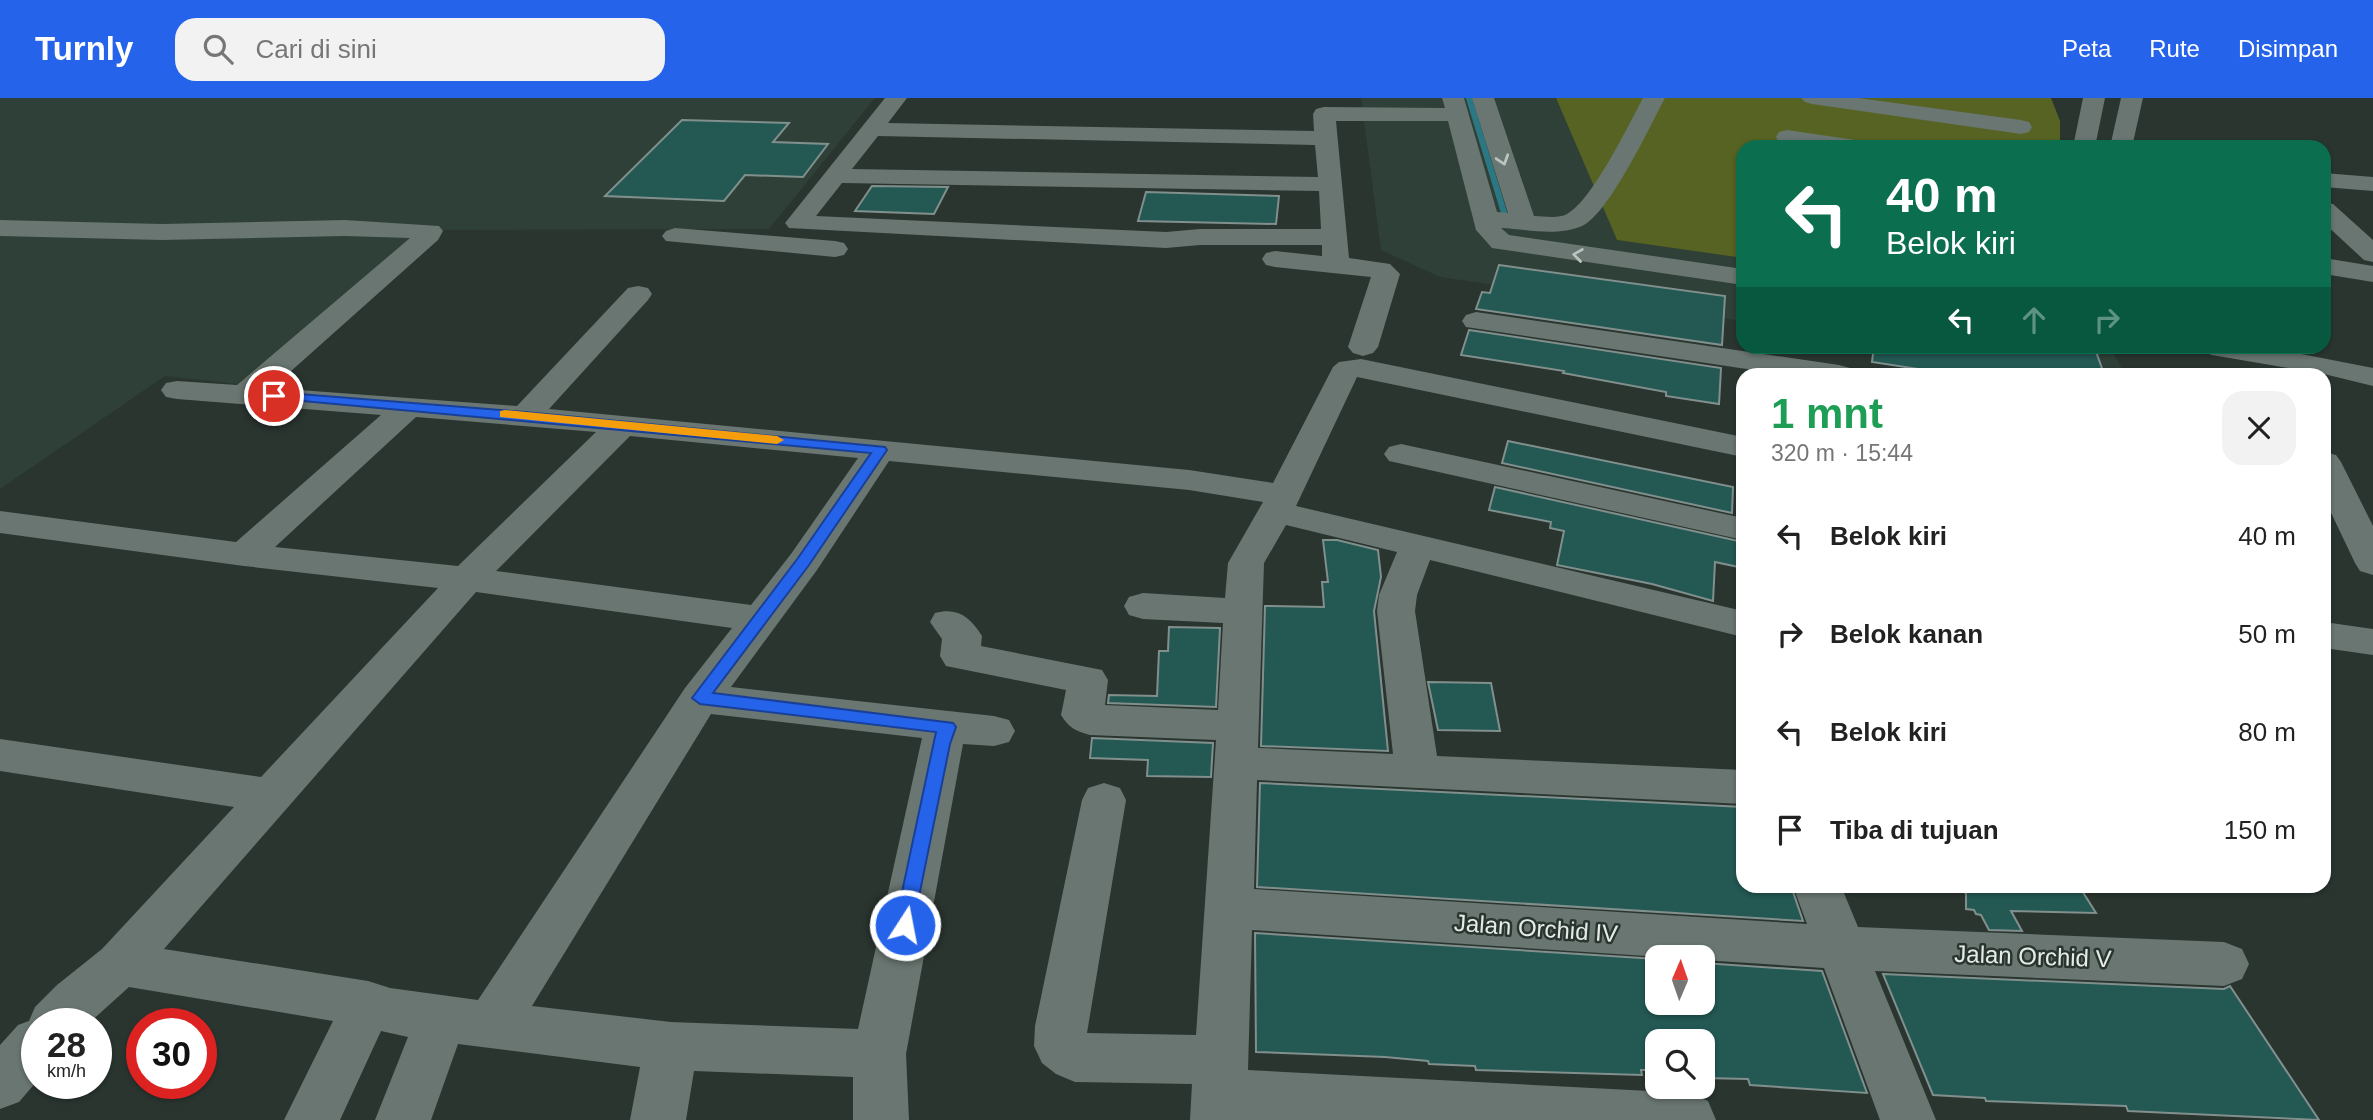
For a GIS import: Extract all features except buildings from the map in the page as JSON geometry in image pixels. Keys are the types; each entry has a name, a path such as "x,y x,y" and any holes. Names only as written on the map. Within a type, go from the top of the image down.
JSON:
{"street":[{"path":"777,246 896,98"},
{"path":"1483,98 1522,221"},
{"path":"1485,218 1560,223 1577,220 1589,208 1603,186 1654,98"},
{"path":"1787,140 1800,98"},
{"path":"1812,98 2022,127"},
{"path":"2085,140 2094,98"},
{"path":"2122,140 2132,98"},
{"path":"870,129 1324,117 1456,107 1485,218 1489,230 1501,242 1520,247 1736,276"},
{"path":"1324,117 1336,265"},
{"path":"832,176 1330,184"},
{"path":"2331,181 2373,184"},
{"path":"2331,215 2373,254"},
{"path":"1577,220 1609,240 1650,250 1736,262"},
{"path":"798,223 979,229 1166,240 1200,237 1335,237"},
{"path":"0,228 162,232 345,228 429,231 429,235 247,393"},
{"path":"675,236 777,246 920,252 957,243 979,229"},
{"path":"1166,240 1198,251 1380,270 1386,274 1386,281 1363,347"},
{"path":"2331,267 2373,274"},
{"path":"525,416 638,294"},
{"path":"1476,321 1706,356 1776,355 1819,368"},
{"path":"2254,354 2326,368"},
{"path":"2330,354 2373,362"},
{"path":"1706,356 1736,372"},
{"path":"1220,1091 1246,563 1280,503 1344,373 1350,368 1361,368 1736,446"},
{"path":"2331,369 2373,377"},
{"path":"177,390 247,393 525,416 1189,480 1280,503 1417,547 1736,622"},
{"path":"244,555 410,407"},
{"path":"69,1008 120,964 467,579 622,425"},
{"path":"404,1120 466,1021 700,698 761,619 880,450"},
{"path":"1401,454 1736,527"},
{"path":"2331,476 2373,563"},
{"path":"0,522 244,555 467,579 761,619"},
{"path":"1417,547 1398,595 1396,611 1417,773"},
{"path":"1143,606 1242,612"},
{"path":"949,622 962,636 960,656 1088,680 1082,715 1090,720 1417,773 1736,787"},
{"path":"2331,636 2373,642"},
{"path":"700,698 994,731"},
{"path":"881,1120 880,1054 941,744 947,727"},
{"path":"0,755 271,796"},
{"path":"1104,800 1061,1026 1061,1046 1075,1057 1220,1091 1688,1120"},
{"path":"1820,893 1908,1120"},
{"name":"Jalan Orchid IV","path":"1229,908 1842,948"},
{"name":"Jalan Orchid V","path":"1842,948 2224,964"},
{"path":"120,964 368,1004 390,1012 671,1046 880,1054"},
{"path":"312,1120 368,1004"},
{"path":"658,1120 671,1046"},
{"path":"0,1084 21,1060"}],"shaded area":[{"path":"0,98 875,98 769,229 436,230 237,384 165,376 0,489"},
{"path":"1361,98 1556,98 1617,240 1736,257 1736,320 1440,277 1381,250"},
{"path":"1975,354 2114,354 2122,368 2076,368"}],"green space":[{"path":"1556,98 2051,98 2060,121 2060,140 1736,140 1736,257 1617,240"}],"waterway":[{"path":"1469,98 1506,219"}],"slow traffic":[{"path":"505,414 777,440"}],"route":[{"path":"274,396 525,416 880,450 804,562 700,698 947,727 941,744 905,925"}]}
